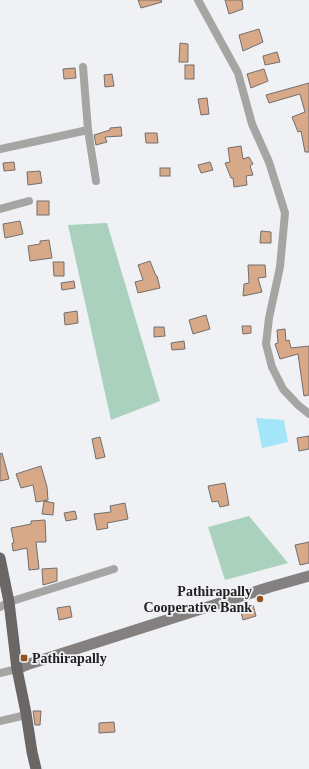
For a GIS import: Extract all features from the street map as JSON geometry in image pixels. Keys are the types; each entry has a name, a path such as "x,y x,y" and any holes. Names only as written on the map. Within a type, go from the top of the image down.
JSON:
{"main road":[{"path":"0,558 5,605 36,769"},
{"path":"18,669 29,664 263,589 309,576"}],"street":[{"path":"198,0 238,73 252,124 269,162 285,213 280,267 269,318 266,344 272,367 283,389 309,414"},
{"path":"83,67 88,130 96,181"},
{"path":"0,149 88,130"},
{"path":"0,209 29,201"},
{"path":"5,605 114,569"},
{"path":"0,674 18,669"},
{"path":"0,721 26,715"}],"green space":[{"path":"107,223 160,401 111,420 68,225"},
{"path":"249,516 288,563 225,580 208,527"}],"water":[{"path":"256,418 284,420 288,442 262,448"}],"building":[{"path":"138,0 161,0 162,2 141,8"},
{"path":"225,0 242,0 243,9 229,14"},
{"path":"259,29 263,42 243,51 239,35"},
{"path":"180,43 188,44 188,62 179,62"},
{"path":"277,52 280,62 265,65 263,56"},
{"path":"185,65 194,65 194,79 185,79"},
{"path":"75,68 76,78 64,79 63,69"},
{"path":"264,69 268,81 251,88 247,74"},
{"path":"112,74 114,86 105,87 104,75"},
{"path":"309,83 309,152 305,152 301,131 298,132 292,117 305,112 300,94 269,103 266,95"},
{"path":"207,98 209,114 201,115 198,99"},
{"path":"121,127 122,136 105,137 107,142 96,145 94,135 110,130 110,128"},
{"path":"145,133 157,133 158,143 146,143"},
{"path":"241,146 243,159 249,157 253,164 250,166 253,175 246,176 247,185 234,187 233,178 231,178 225,163 230,162 228,148"},
{"path":"14,162 15,170 4,171 3,163"},
{"path":"210,162 213,170 201,173 198,165"},
{"path":"160,168 170,168 170,176 160,176"},
{"path":"40,171 42,183 28,185 27,172"},
{"path":"37,201 49,201 49,215 37,215"},
{"path":"20,221 23,234 5,238 3,224"},
{"path":"261,231 271,232 271,243 260,243"},
{"path":"49,240 52,258 30,261 28,246 40,244 40,241"},
{"path":"150,261 157,276 160,288 138,293 135,282 143,280 138,265"},
{"path":"53,262 64,262 64,276 54,276"},
{"path":"248,265 265,265 266,277 258,278 262,292 243,296 244,284 249,283"},
{"path":"74,281 75,288 62,290 61,283"},
{"path":"77,311 78,323 65,325 64,313"},
{"path":"206,315 210,329 193,334 189,320"},
{"path":"242,326 251,326 251,333 243,334"},
{"path":"154,327 164,327 165,336 154,337"},
{"path":"285,329 286,341 289,340 291,348 309,346 309,395 304,396 298,354 280,359 275,344 278,343 277,330"},
{"path":"184,341 185,349 172,350 171,343"},
{"path":"309,436 309,449 299,451 297,438"},
{"path":"100,437 105,457 96,459 92,439"},
{"path":"2,453 9,479 0,481 0,454"},
{"path":"41,466 47,487 48,500 36,502 33,485 21,488 16,474"},
{"path":"225,483 229,505 220,507 218,501 212,502 208,486"},
{"path":"44,501 54,503 53,515 42,514"},
{"path":"125,503 128,519 107,523 108,528 97,530 94,514 111,512 110,506"},
{"path":"75,511 77,519 66,521 64,513"},
{"path":"45,520 46,542 36,542 39,569 29,570 27,548 13,551 12,543 14,543 11,528 31,524 31,521"},
{"path":"309,542 309,563 300,565 295,545"},
{"path":"57,568 57,581 43,585 42,569"},
{"path":"253,605 256,616 243,620 240,609"},
{"path":"70,606 72,617 59,620 57,608"},
{"path":"33,711 41,711 40,725 35,725"},
{"path":"114,722 115,732 99,733 99,723"}],"place":[{"name":"Pathirapally Cooperative Bank","path":"260,599"},
{"name":"Pathirapally","path":"24,658"}]}
